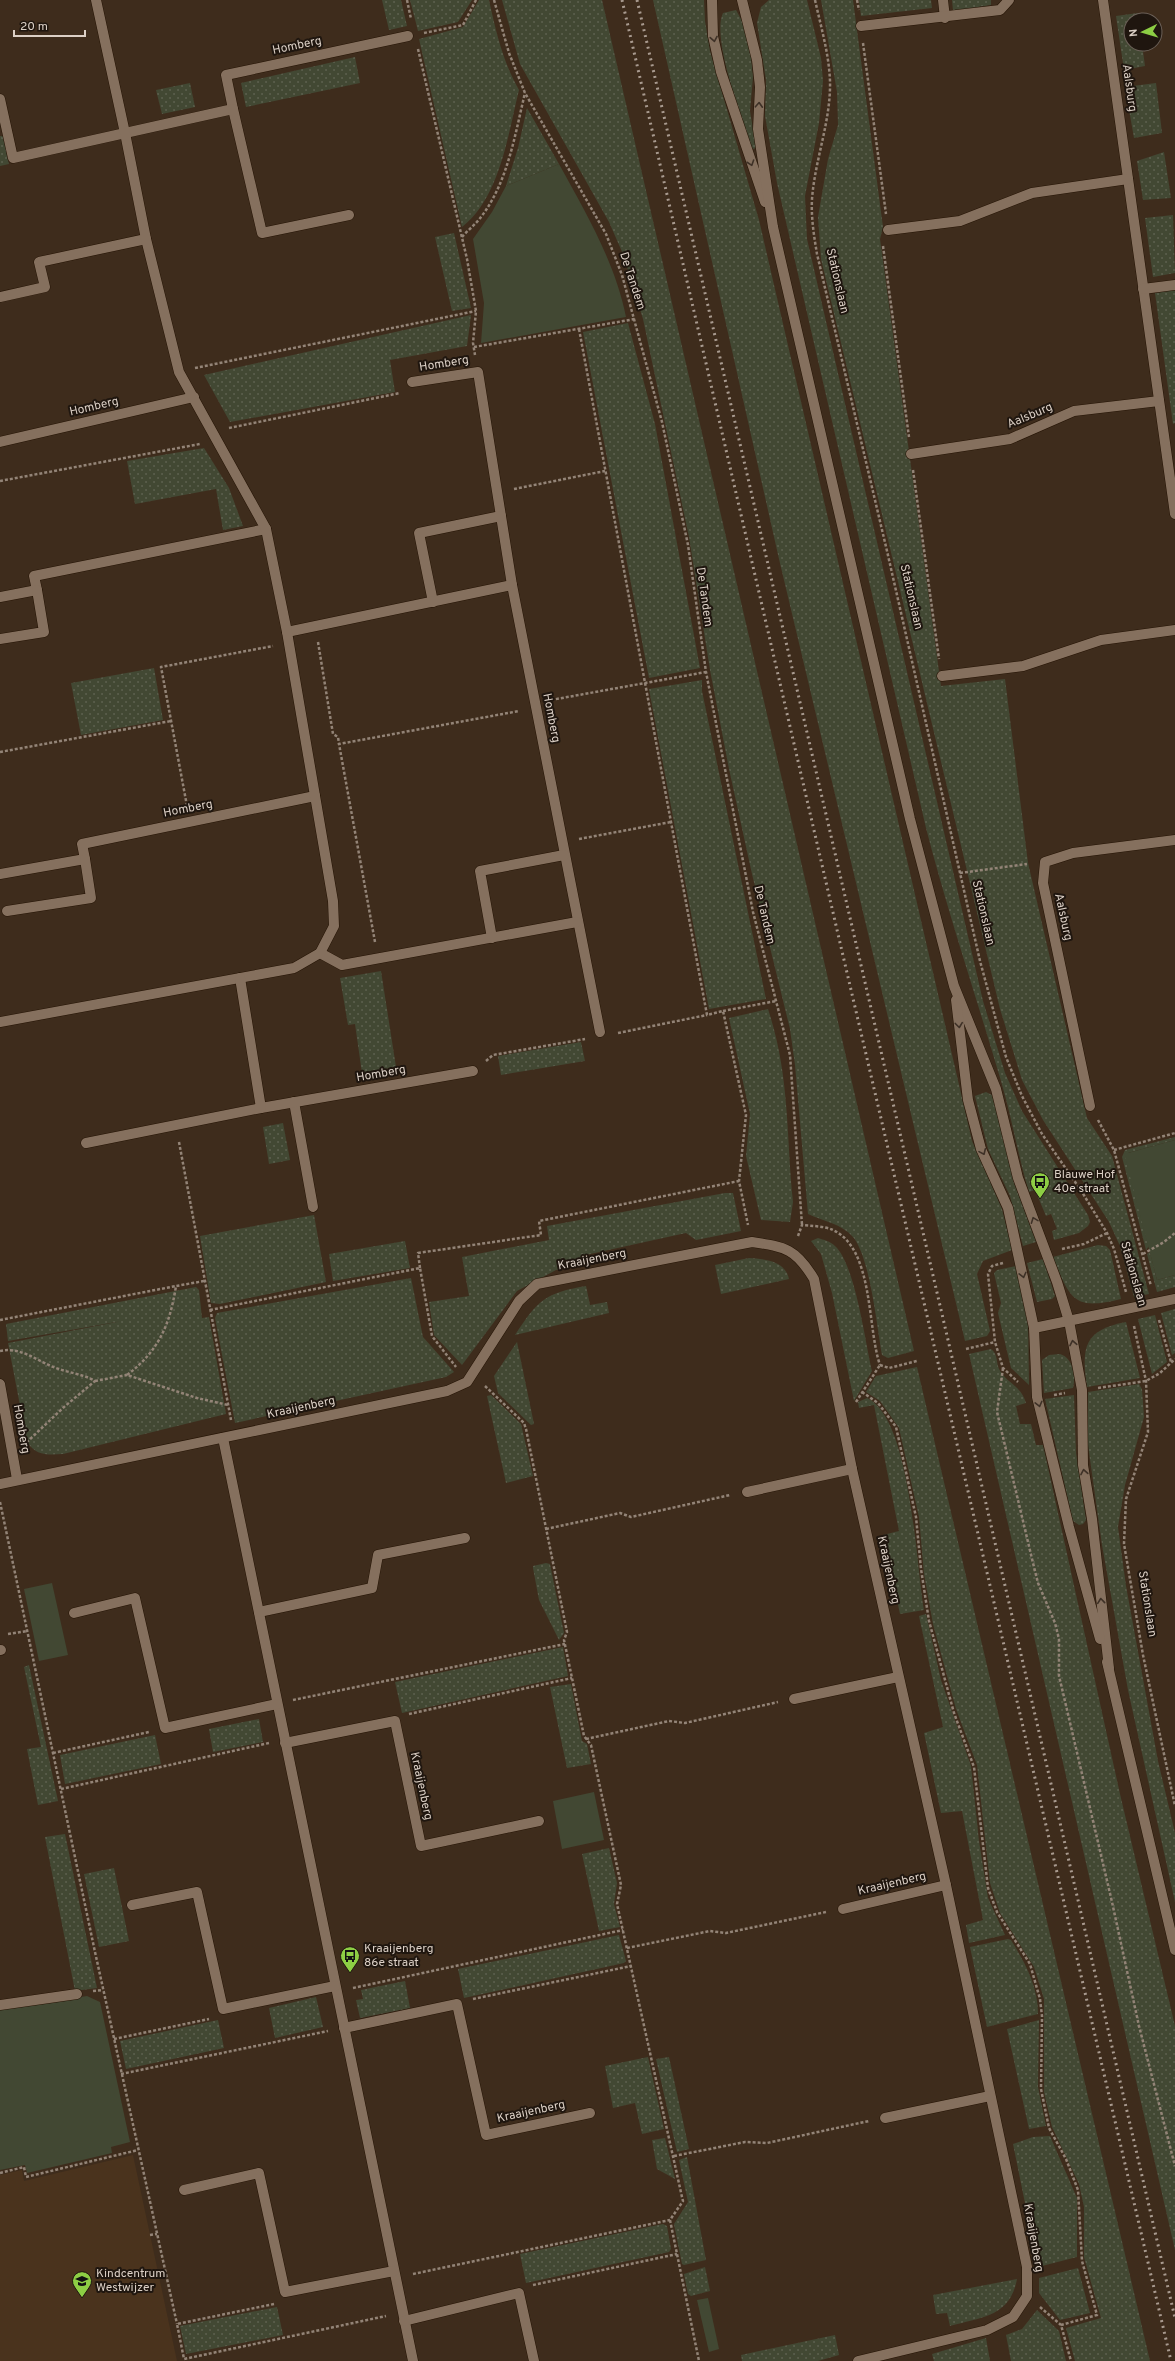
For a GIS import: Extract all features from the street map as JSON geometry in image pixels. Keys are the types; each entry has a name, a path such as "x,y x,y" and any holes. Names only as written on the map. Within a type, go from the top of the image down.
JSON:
{"street":[{"path":"0,1022 294,968 320,953 334,926 333,900 289,643 266,529 179,372 146,239 126,133 96,0"},
{"path":"712,0 713,36 721,72 773,227"},
{"path":"742,0 757,60 760,87 758,129 773,227 910,819 954,986 996,1089 1018,1178 1057,1282 1069,1321 1082,1390 1083,1465 1092,1519 1108,1668"},
{"path":"943,0 945,18"},
{"path":"861,26 945,18 1000,10 1009,0"},
{"name":"Aalsburg","path":"1103,0 1175,514"},
{"name":"Homberg","path":"349,215 262,233 226,75 408,36"},
{"path":"0,99 13,158 233,109"},
{"path":"888,230 960,221 1032,193 1128,179"},
{"path":"0,297 45,287 39,262 146,239"},
{"path":"1144,289 1175,285"},
{"name":"Homberg","path":"412,382 478,372 512,585 577,922 600,1032"},
{"name":"Homberg","path":"0,442 194,397"},
{"name":"Aalsburg","path":"911,454 1010,439 1074,411 1159,401"},
{"path":"433,602 419,533 501,516"},
{"path":"0,639 44,632 34,576 266,529"},
{"path":"287,632 512,585"},
{"path":"0,597 37,590"},
{"path":"942,676 1022,666 1101,640 1175,630"},
{"name":"Homberg","path":"7,911 91,898 82,844 315,796"},
{"path":"1045,862 1073,853 1175,840"},
{"path":"492,938 480,871 564,855"},
{"path":"0,874 85,859"},
{"name":"Aalsburg","path":"1045,862 1043,883 1090,1106"},
{"path":"320,953 342,965 577,922"},
{"path":"240,978 261,1108"},
{"path":"954,986 968,1100 981,1149 1008,1208 1034,1328 1037,1397 1069,1527 1108,1668 1175,1950"},
{"name":"Homberg","path":"86,1143 261,1108 473,1071"},
{"path":"294,1102 313,1207"},
{"name":"Kraaijenberg","path":"0,1484 17,1479 234,1436 447,1390 470,1379 518,1301 537,1284 752,1242 772,1245 792,1251 805,1264 814,1280 852,1469 946,1885 1027,2266 1027,2296"},
{"path":"1034,1328 1175,1299"},
{"name":"Homberg","path":"0,1384 17,1479"},
{"path":"223,1438 413,2361"},
{"path":"746,1492 852,1469"},
{"path":"259,1612 372,1588 378,1556 465,1538"},
{"path":"74,1613 136,1598 165,1728 277,1704"},
{"path":"794,1699 898,1677"},
{"path":"285,1741 395,1721"},
{"name":"Kraaijenberg","path":"395,1721 421,1846 538,1821"},
{"name":"Kraaijenberg","path":"843,1909 946,1885"},
{"path":"132,1905 197,1892 224,2009 336,1989"},
{"path":"0,2005 77,1994"},
{"path":"344,2028 458,2004"},
{"name":"Kraaijenberg","path":"458,2004 486,2135 590,2113"},
{"path":"885,2118 990,2096"},
{"path":"184,2190 258,2173 285,2292 394,2274"},
{"path":"403,2317 519,2293 534,2361"},
{"path":"858,2361 987,2330 1013,2317 1027,2296"}],"path":[{"path":"407,0 412,21"},
{"path":"422,33 463,24 476,0"},
{"name":"De Tandem","path":"494,0 509,53 525,93 606,234 622,275 662,422 688,545 706,672 753,912 790,1055 802,1225"},
{"name":"Stationslaan","path":"814,0 826,50 830,82 827,114 812,199 816,254 889,558 980,961 1006,1057 1022,1096 1042,1134 1082,1192 1107,1233 1114,1249 1130,1309 1146,1381 1148,1432 1126,1499 1124,1544 1143,1656 1175,1806"},
{"path":"858,0 888,230 883,241 942,676"},
{"path":"417,42 462,237 476,311 474,348 478,372"},
{"path":"462,237 481,217 495,193 509,157 525,93"},
{"path":"179,372 476,311"},
{"path":"474,348 635,319"},
{"path":"579,329 707,1015 776,1001"},
{"path":"498,492 606,471"},
{"path":"315,626 333,734 338,737 378,959"},
{"path":"190,822 161,667 289,643"},
{"path":"339,744 706,672"},
{"path":"0,752 171,721"},
{"path":"562,842 671,822"},
{"path":"960,872 1045,862"},
{"path":"723,1011 746,1116 739,1181 752,1242"},
{"path":"1090,1106 1114,1150 1143,1254 1170,1362"},
{"path":"176,1125 234,1436"},
{"path":"1114,1150 1175,1133"},
{"path":"394,2274 670,2220 683,2201 617,1904 620,1885 591,1744 586,1739 572,1678 565,1644 567,1632 524,1423 496,1395 470,1379 432,1336 418,1253 541,1234 539,1221 739,1181"},
{"path":"792,1251 802,1225 832,1229 852,1245 862,1273 880,1365 862,1392 878,1403 896,1428 916,1517 921,1569 929,1621 954,1713 974,1767 988,1888 996,1912 1030,1964 1040,1999 1042,2016 1041,2089 1049,2128 1066,2159 1078,2190 1082,2260 1097,2315 1061,2325"},
{"path":"1143,1254 1164,1242 1175,1233"},
{"path":"210,1310 420,1268"},
{"path":"0,1320 204,1281"},
{"path":"128,1375 145,1360 164,1333 172,1315 176,1286"},
{"path":"966,1349 994,1342"},
{"path":"0,1351 9,1349 23,1353 57,1369 95,1381 128,1375 197,1398 228,1405"},
{"path":"880,1365 889,1368 917,1362"},
{"path":"1003,1368 997,1412 1032,1563 1038,1584 1055,1623 1059,1639 1059,1676 1112,1902 1139,2026 1175,2166"},
{"path":"12,1447 28,1442 64,1407 95,1381"},
{"path":"546,1529 620,1513 631,1517 746,1492"},
{"path":"0,1502 121,2074 184,2360 403,2317"},
{"path":"4,1635 27,1631"},
{"path":"277,1704 565,1644"},
{"path":"395,1721 405,1715 572,1678"},
{"path":"586,1739 669,1721 685,1723 794,1699"},
{"path":"53,1753 165,1728"},
{"path":"61,1789 285,1741"},
{"path":"627,1948 710,1931 726,1933 843,1909"},
{"path":"336,1989 623,1930"},
{"path":"458,2004 468,2000 631,1966"},
{"path":"114,2039 215,2018 224,2009"},
{"path":"121,2074 344,2028"},
{"path":"673,2156 744,2142 767,2143 885,2118"},
{"path":"0,2173 24,2167 26,2177 138,2150"},
{"path":"670,2220 700,2361"},
{"path":"150,2235 157,2234"},
{"path":"519,2293 528,2286 677,2254"},
{"path":"177,2324 277,2303 285,2292"},
{"path":"1027,2296 1061,2325 1071,2361"}],"shaded area":[{"name":"Kindcentrum Westwijzer","path":"133,2155 177,2361 0,2361 0,2175 22,2170 24,2181"}],"green space":[{"path":"382,0 401,0 407,26 389,30"},
{"path":"410,0 472,0 458,22 418,31"},
{"path":"479,0 489,0 504,58 519,90 501,164 494,183 475,215 462,227 419,39 463,27"},
{"path":"502,0 602,0 914,1351 888,1358 882,1355 872,1293 864,1260 859,1247 853,1237 843,1229 808,1214 795,1065 790,1029 752,874 729,769 710,670 689,537 643,319 623,254 609,222 520,64"},
{"path":"653,0 704,0 705,21 710,51 759,220 972,1141 1002,1209 1012,1250 983,1261 977,1274 990,1331 987,1336 965,1341 779,559"},
{"path":"769,0 807,0 821,58 823,81 819,123 805,196 807,239 983,1001 1005,1073 1022,1111 1088,1215 1090,1222 1088,1226 1079,1233 1054,1240 1052,1231 1057,1229 1051,1214 1046,1216 1035,1190 1029,1192 1001,1081 926,828 777,183 765,116 766,80 757,23 761,7"},
{"path":"821,0 853,0 883,227 880,239 941,686 1005,679 1028,863 1087,1118 1112,1156 1149,1294 1134,1297 1120,1246 1109,1222 1043,1120 1022,1080 1000,1009 821,259 818,217 828,159 838,125 837,92"},
{"path":"859,0 931,0 932,8 861,16"},
{"path":"952,0 991,0 991,5 953,11"},
{"path":"736,10 742,21 751,57 753,77 750,111 756,147 754,149 751,148 735,100 724,59 721,40 720,25 723,13"},
{"path":"1123,15 1123,52 1143,52 1145,66 1124,70 1116,16"},
{"path":"355,57 360,83 246,107 241,83"},
{"path":"190,83 195,107 162,114 156,90"},
{"path":"1156,83 1162,133 1134,138 1125,87"},
{"path":"527,108 559,164 506,186 518,148"},
{"path":"0,136 3,136 9,164 0,166"},
{"path":"1164,152 1171,198 1143,200 1137,161"},
{"path":"559,164 589,219 607,257 615,277 626,317 481,343 484,303 473,239 492,212 506,186"},
{"path":"1173,215 1175,273 1153,277 1145,218"},
{"path":"454,233 471,308 452,311 435,237"},
{"path":"1175,290 1175,423 1173,424 1155,293"},
{"path":"471,315 467,346 390,360 395,392 230,422 204,375"},
{"path":"628,323 655,424 700,668 649,678 583,332"},
{"path":"204,448 229,488 243,526 223,530 216,489 135,504 127,461"},
{"path":"154,668 163,720 81,735 71,683"},
{"path":"702,680 702,691 766,999 709,1009 649,689"},
{"path":"381,971 396,1067 362,1073 355,1024 348,1025 340,978"},
{"path":"768,1009 775,1034 784,1081 793,1202 790,1222 761,1220 746,1156 750,1114 729,1018"},
{"path":"581,1042 585,1061 501,1075 498,1056"},
{"path":"986,1092 992,1095 1014,1183 1036,1242 1023,1246 1010,1196 988,1149 975,1096"},
{"path":"283,1123 290,1160 269,1164 263,1127"},
{"path":"1175,1137 1175,1140 1128,1153 1149,1246 1146,1250 1122,1157 1125,1150"},
{"path":"1175,1140 1175,1275 1157,1280 1125,1157 1128,1153"},
{"path":"725,1193 733,1193 741,1231 696,1240 686,1233 581,1256 582,1265 556,1270 517,1291 462,1365 434,1335 429,1302 469,1296 462,1257 549,1240 547,1226"},
{"path":"314,1215 326,1282 220,1304 211,1303 200,1236"},
{"path":"818,1238 833,1244 842,1255 854,1286 858,1304 872,1371 854,1401 832,1293 821,1254 811,1241"},
{"path":"405,1241 410,1268 333,1281 329,1254"},
{"path":"1098,1245 1106,1246 1110,1250 1121,1299 1093,1303 1083,1302 1075,1298 1069,1292 1053,1257"},
{"path":"1150,1252 1157,1280 1175,1275 1175,1287 1157,1292 1147,1254"},
{"path":"749,1258 774,1262 783,1268 789,1279 721,1294 715,1265"},
{"path":"1043,1259 1055,1296 1052,1299 1037,1302 1027,1263"},
{"path":"1016,1266 1028,1320 1029,1385 1011,1368 998,1313 1001,1303 994,1273 997,1270"},
{"path":"411,1278 423,1337 454,1372 446,1377 235,1423 215,1318 217,1313"},
{"path":"586,1286 590,1305 607,1302 609,1313 515,1335 530,1314 544,1300 561,1292"},
{"path":"196,1287 199,1290 202,1318 209,1317 226,1414 63,1454 43,1454 31,1447 27,1442 8,1343 122,1321 8,1341 6,1324"},
{"path":"1175,1309 1175,1353 1172,1355 1161,1313"},
{"path":"1155,1315 1167,1362 1152,1374 1138,1319"},
{"path":"1126,1322 1140,1378 1087,1387 1085,1361 1088,1342 1101,1330 1112,1325"},
{"path":"517,1342 534,1424 531,1425 498,1393 494,1376"},
{"path":"991,1349 995,1353 999,1369 1002,1374 1021,1392 1024,1397 1026,1403 1016,1406 1020,1424 1031,1424 1036,1445 1043,1445 1120,1794 1175,2026 1175,2250 969,1354"},
{"path":"1060,1354 1071,1363 1074,1373 1073,1388 1044,1393 1042,1360 1049,1355"},
{"path":"917,1367 1150,2361 1075,2361 1066,2328 1101,2318 1084,2257 1084,2207 1079,2184 1052,2127 1044,2092 1044,1999 1034,1967 1000,1913 990,1883 977,1765 956,1709 933,1624 924,1574 919,1517 899,1428 880,1401 866,1392 876,1376"},
{"path":"1139,1384 1142,1389 1144,1417 1125,1485 1118,1527 1126,1586 1158,1761 1175,1833 1175,1902 1128,1690 1102,1545 1088,1445 1088,1392"},
{"path":"491,1395 521,1424 533,1476 506,1483 487,1396"},
{"path":"1074,1395 1076,1453 1086,1520 1083,1524 1079,1525 1073,1521 1045,1399"},
{"path":"867,1398 882,1411 893,1433 902,1462 914,1528 924,1610 900,1614 883,1535 899,1531 874,1405 859,1408 858,1402"},
{"path":"546,1563 550,1564 564,1633 559,1640 539,1600 533,1568 533,1566"},
{"path":"52,1583 68,1655 39,1661 24,1589"},
{"path":"926,1614 941,1680 971,1766 979,1841 988,1898 1005,1935 969,1943 966,1925 983,1920 962,1811 941,1813 924,1733 943,1727 919,1616"},
{"path":"563,1647 568,1676 402,1713 395,1682"},
{"path":"29,1665 58,1801 38,1805 27,1749 41,1747 24,1667"},
{"path":"571,1684 582,1741 587,1744 591,1764 567,1768 550,1687"},
{"path":"259,1719 263,1742 213,1752 209,1729"},
{"path":"155,1735 161,1764 65,1784 60,1755"},
{"path":"594,1792 604,1840 562,1849 553,1801"},
{"path":"65,1834 97,1988 75,1991 45,1837"},
{"path":"609,1848 617,1883 614,1904 620,1927 599,1931 582,1854"},
{"path":"114,1868 129,1941 99,1947 84,1874"},
{"path":"619,1935 626,1961 624,1963 464,1998 458,1969"},
{"path":"1008,1939 1011,1940 1030,1975 1036,1994 1038,2014 987,2027 970,1947"},
{"path":"405,1981 410,2008 360,2018 356,2000 363,1999 361,1990"},
{"path":"87,1996 100,2002 130,2142 111,2147 112,2153 27,2173 25,2165 0,2170 0,2010"},
{"path":"316,1997 323,2027 275,2038 269,2008"},
{"path":"218,2020 224,2048 126,2069 120,2041"},
{"path":"1039,2020 1038,2087 1046,2126 1029,2129 1007,2029"},
{"path":"648,2057 664,2129 642,2134 635,2103 613,2108 605,2066"},
{"path":"669,2057 689,2149 677,2152 656,2059"},
{"path":"1050,2136 1077,2198 1077,2257 1038,2267 1013,2144 1033,2137"},
{"path":"665,2138 675,2179 657,2169 652,2140"},
{"path":"687,2157 706,2260 684,2265 682,2264 674,2224 688,2202 679,2160"},
{"path":"663,2224 667,2226 671,2249 669,2252 526,2283 520,2254"},
{"path":"705,2267 710,2291 691,2296 688,2294 684,2274"},
{"path":"1078,2268 1090,2313 1060,2320 1039,2293 1039,2278"},
{"path":"1017,2279 1013,2292 1008,2301 993,2313 950,2326 947,2313 936,2314 933,2295"},
{"path":"708,2298 719,2349 709,2352 697,2300"},
{"path":"277,2307 283,2335 186,2354 180,2326"},
{"path":"1037,2310 1059,2331 1066,2361 1011,2361 1006,2335 1022,2329"},
{"path":"835,2335 839,2355 818,2361 742,2361 741,2355"},
{"path":"986,2338 990,2361 934,2361 932,2354"}],"railway":[{"path":"622,0 1171,2361"},
{"path":"637,0 1175,2318"}],"place":[{"name":"Blauwe Hof 40e straat","path":"1040,1199"},
{"name":"Kraaijenberg 86e straat","path":"350,1973"},
{"name":"Kindcentrum Westwijzer","path":"82,2298"}]}
